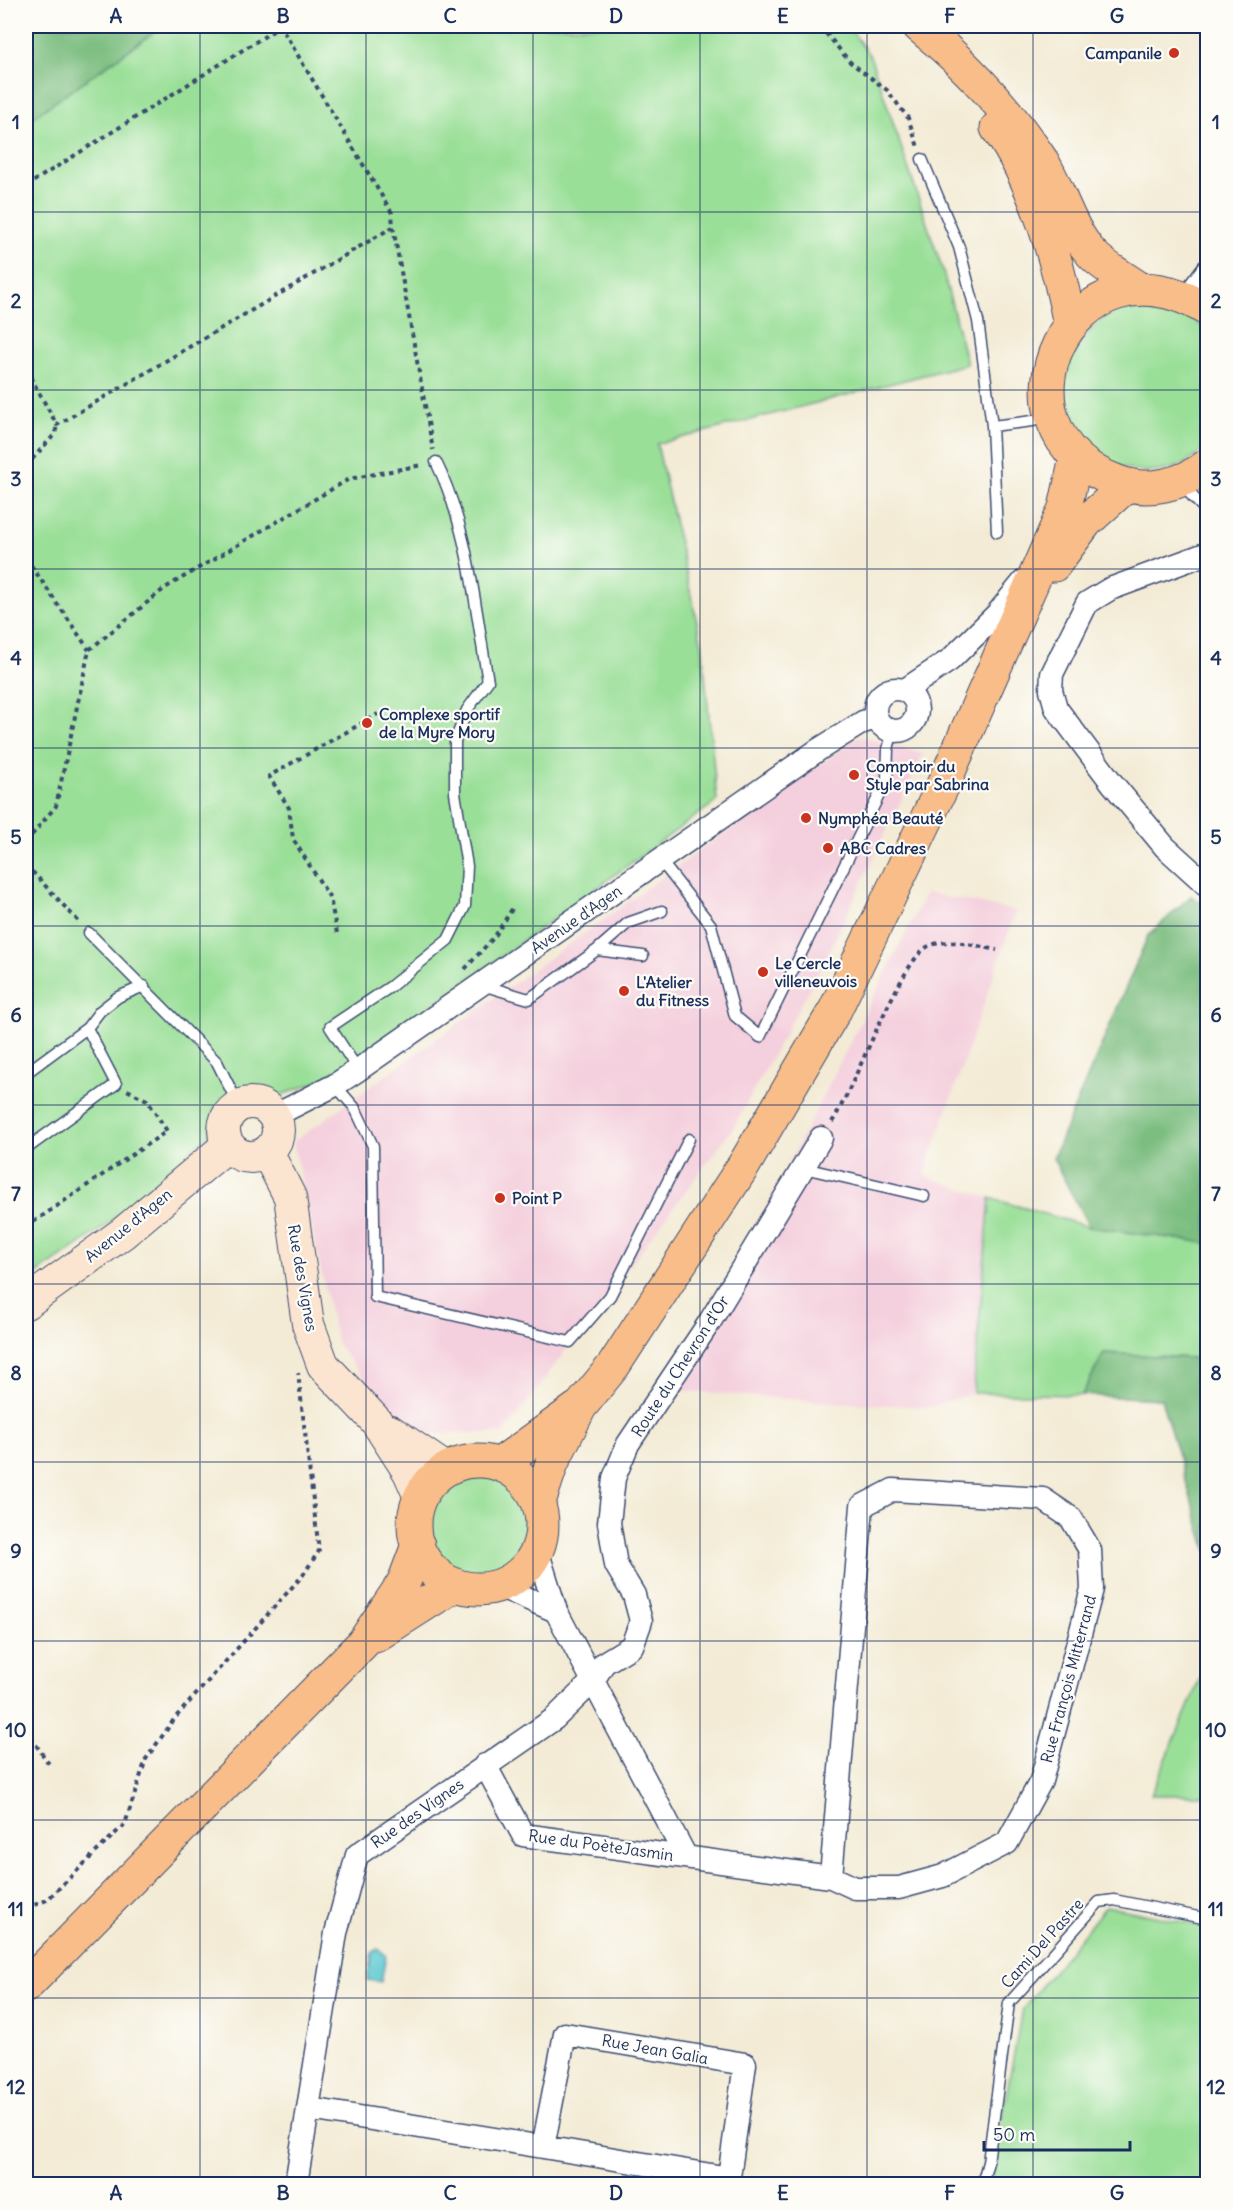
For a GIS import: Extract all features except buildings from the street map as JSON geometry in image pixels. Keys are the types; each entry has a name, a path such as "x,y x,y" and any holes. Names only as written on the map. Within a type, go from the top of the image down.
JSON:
{"main road":[{"path":"923,29 985,84 1016,123 1044,164 1080,238 1092,254 1140,289"},
{"path":"923,29 1002,135 1035,201 1061,274 1070,325"},
{"path":"1197,304 1164,290 1140,289 1114,294 1089,306 1070,325 1054,351 1048,382 1050,412 1060,437 1076,458 1100,475 1127,485 1144,487 1179,482 1208,465"},
{"path":"539,1502 523,1479 500,1464 482,1460 464,1462 446,1469 431,1481 420,1497 415,1513 418,1545 426,1562 439,1575 455,1585 469,1588 499,1586 522,1572 537,1551 542,1535 539,1502 552,1463 580,1407 614,1365 744,1165 835,1010 938,795 1065,508 1076,458"},
{"path":"1018,612 1086,522 1127,485"},
{"path":"254,1103 269,1110 274,1116 278,1132 277,1140 267,1152 259,1156 242,1156 228,1145 224,1128 231,1111 239,1106 254,1103"},
{"name":"Avenue d'Agen","path":"26,1303 123,1233 228,1145"},
{"name":"Rue des Vignes","path":"267,1152 290,1197 308,1324 322,1365 376,1422 409,1472 420,1497"},
{"path":"500,1464 580,1407"},
{"name":"Rue des Vignes","path":"376,1422 446,1469"},
{"path":"26,1986 363,1643 404,1582 418,1545"},
{"path":"363,1643 455,1585"}],"street":[{"path":"1197,304 1208,270"},
{"path":"1208,553 1110,589 1088,603 1052,674 1051,690 1056,708 1112,783 1165,847 1208,886"},
{"path":"905,690 916,703 917,712 914,721 908,728 886,733 875,704 879,697 891,689 905,690 950,660 997,614 1041,562"},
{"name":"Avenue d'Agen","path":"274,1116 335,1085 358,1070 818,750 863,723 886,733"},
{"name":"Route du Chevron d'Or","path":"593,1681 604,1664 632,1646 640,1621 634,1595 616,1564 609,1523 618,1470 628,1444 709,1323 821,1138"},
{"name":"Rue François Mitterrand","path":"686,1857 831,1877 855,1888 899,1888 943,1876 1007,1843 1041,1781 1092,1589 1090,1550 1071,1518 1042,1499 893,1490 862,1506 831,1877"},
{"path":"537,1551 555,1611 686,1857"},
{"path":"499,1586 555,1611"},
{"name":"Rue des Vignes","path":"296,2184 310,2109 336,1933 357,1855 554,1719 593,1681"},
{"name":"Rue du PoèteJasmin","path":"485,1765 523,1835 686,1857"},
{"name":"Rue Jean Galia","path":"310,2109 543,2147 729,2181 745,2064 565,2034 543,2147"}],"lane":[{"path":"922,159 959,247 978,321 992,426 997,532"},
{"path":"992,426 1033,421 1050,412"},
{"path":"358,1070 330,1027 390,987 448,940 465,906 467,866 455,793 455,741 467,710 489,681 459,525 448,488 436,462"},
{"path":"1179,482 1208,513"},
{"path":"660,861 711,925 735,1016 760,1037 831,897 887,779 886,733"},
{"path":"474,990 529,999 597,950 628,923 662,911"},
{"path":"89,933 217,1062 239,1106"},
{"path":"597,950 643,956"},
{"path":"26,1073 87,1028 100,1011 118,997 144,986"},
{"path":"26,1149 116,1084 87,1028"},
{"path":"335,1085 355,1108 373,1146 375,1297 570,1342 610,1296 689,1139"},
{"path":"804,1168 924,1196"},
{"name":"Cami Del Pastre","path":"982,2184 988,2162 1009,2003 1099,1902 1114,1900 1208,1919"}],"path":[{"path":"26,186 281,26 392,213 436,462 349,479 165,588 89,650 56,806 26,842"},
{"path":"820,26 850,62 887,90 908,118 922,159"},
{"path":"1012,26 1036,33"},
{"path":"57,425 393,227"},
{"path":"26,369 57,425 55,434 26,466"},
{"path":"26,558 89,650"},
{"path":"337,933 330,898 293,839 289,808 269,776 378,714"},
{"path":"26,865 89,933"},
{"path":"474,990 456,982 495,936 512,909"},
{"path":"821,1138 845,1103 899,985 927,947 946,941 997,950"},
{"path":"26,1227 167,1131 147,1100 116,1084"},
{"path":"26,1908 47,1900 125,1824 146,1759 175,1718 303,1575 319,1551 298,1368"},
{"path":"26,1730 50,1764"}],"shaded area":[{"path":"859,736 923,754 825,960 733,1128 504,1433 407,1433 337,1344 293,1142"},
{"path":"926,893 1016,911 924,1176 990,1198 973,1393 930,1407 826,1402 674,1390"}],"green space":[{"path":"26,26 163,26 26,122"},
{"name":"Complexe sportif de la Myre Mory","path":"163,26 848,26 870,56 943,271 967,364 657,444 702,644 717,801 480,972 322,1080 276,1097 250,1090 215,1109 209,1135 107,1225 26,1281 26,122"},
{"path":"1161,305 1192,318 1207,331 1207,445 1186,463 1162,471 1137,470 1112,463 1091,448 1075,429 1065,404 1066,365 1071,354 1091,329 1107,315 1125,309"},
{"path":"1191,896 1208,907 1207,1243 1089,1227 1053,1158 1148,936"},
{"path":"990,1198 1089,1227 1207,1243 1207,1359 1104,1353 1082,1395 973,1393"},
{"path":"1104,1353 1207,1359 1207,1551 1161,1399 1082,1395"},
{"path":"479,1473 498,1477 515,1488 526,1505 530,1524 526,1543 515,1560 498,1571 479,1575 460,1571 443,1560 432,1543 428,1524 432,1505 443,1488 460,1477"},
{"path":"1207,1662 1207,1795 1151,1795"},
{"path":"1106,1906 1207,1927 1207,2184 990,2184 1022,2010"}],"water":[{"path":"378,1949 386,1955 381,1982 367,1980 372,1953"}],"place":[{"name":"Campanile","path":"1174,53"},
{"name":"Complexe sportif de la Myre Mory","path":"367,723"},
{"name":"Comptoir du Style par Sabrina","path":"854,775"},
{"name":"Nymphéa Beauté","path":"806,818"},
{"name":"ABC Cadres","path":"828,848"},
{"name":"Le Cercle villeneuvois","path":"763,972"},
{"name":"L'Atelier du Fitness","path":"624,991"},
{"name":"Point P","path":"500,1198"}]}
